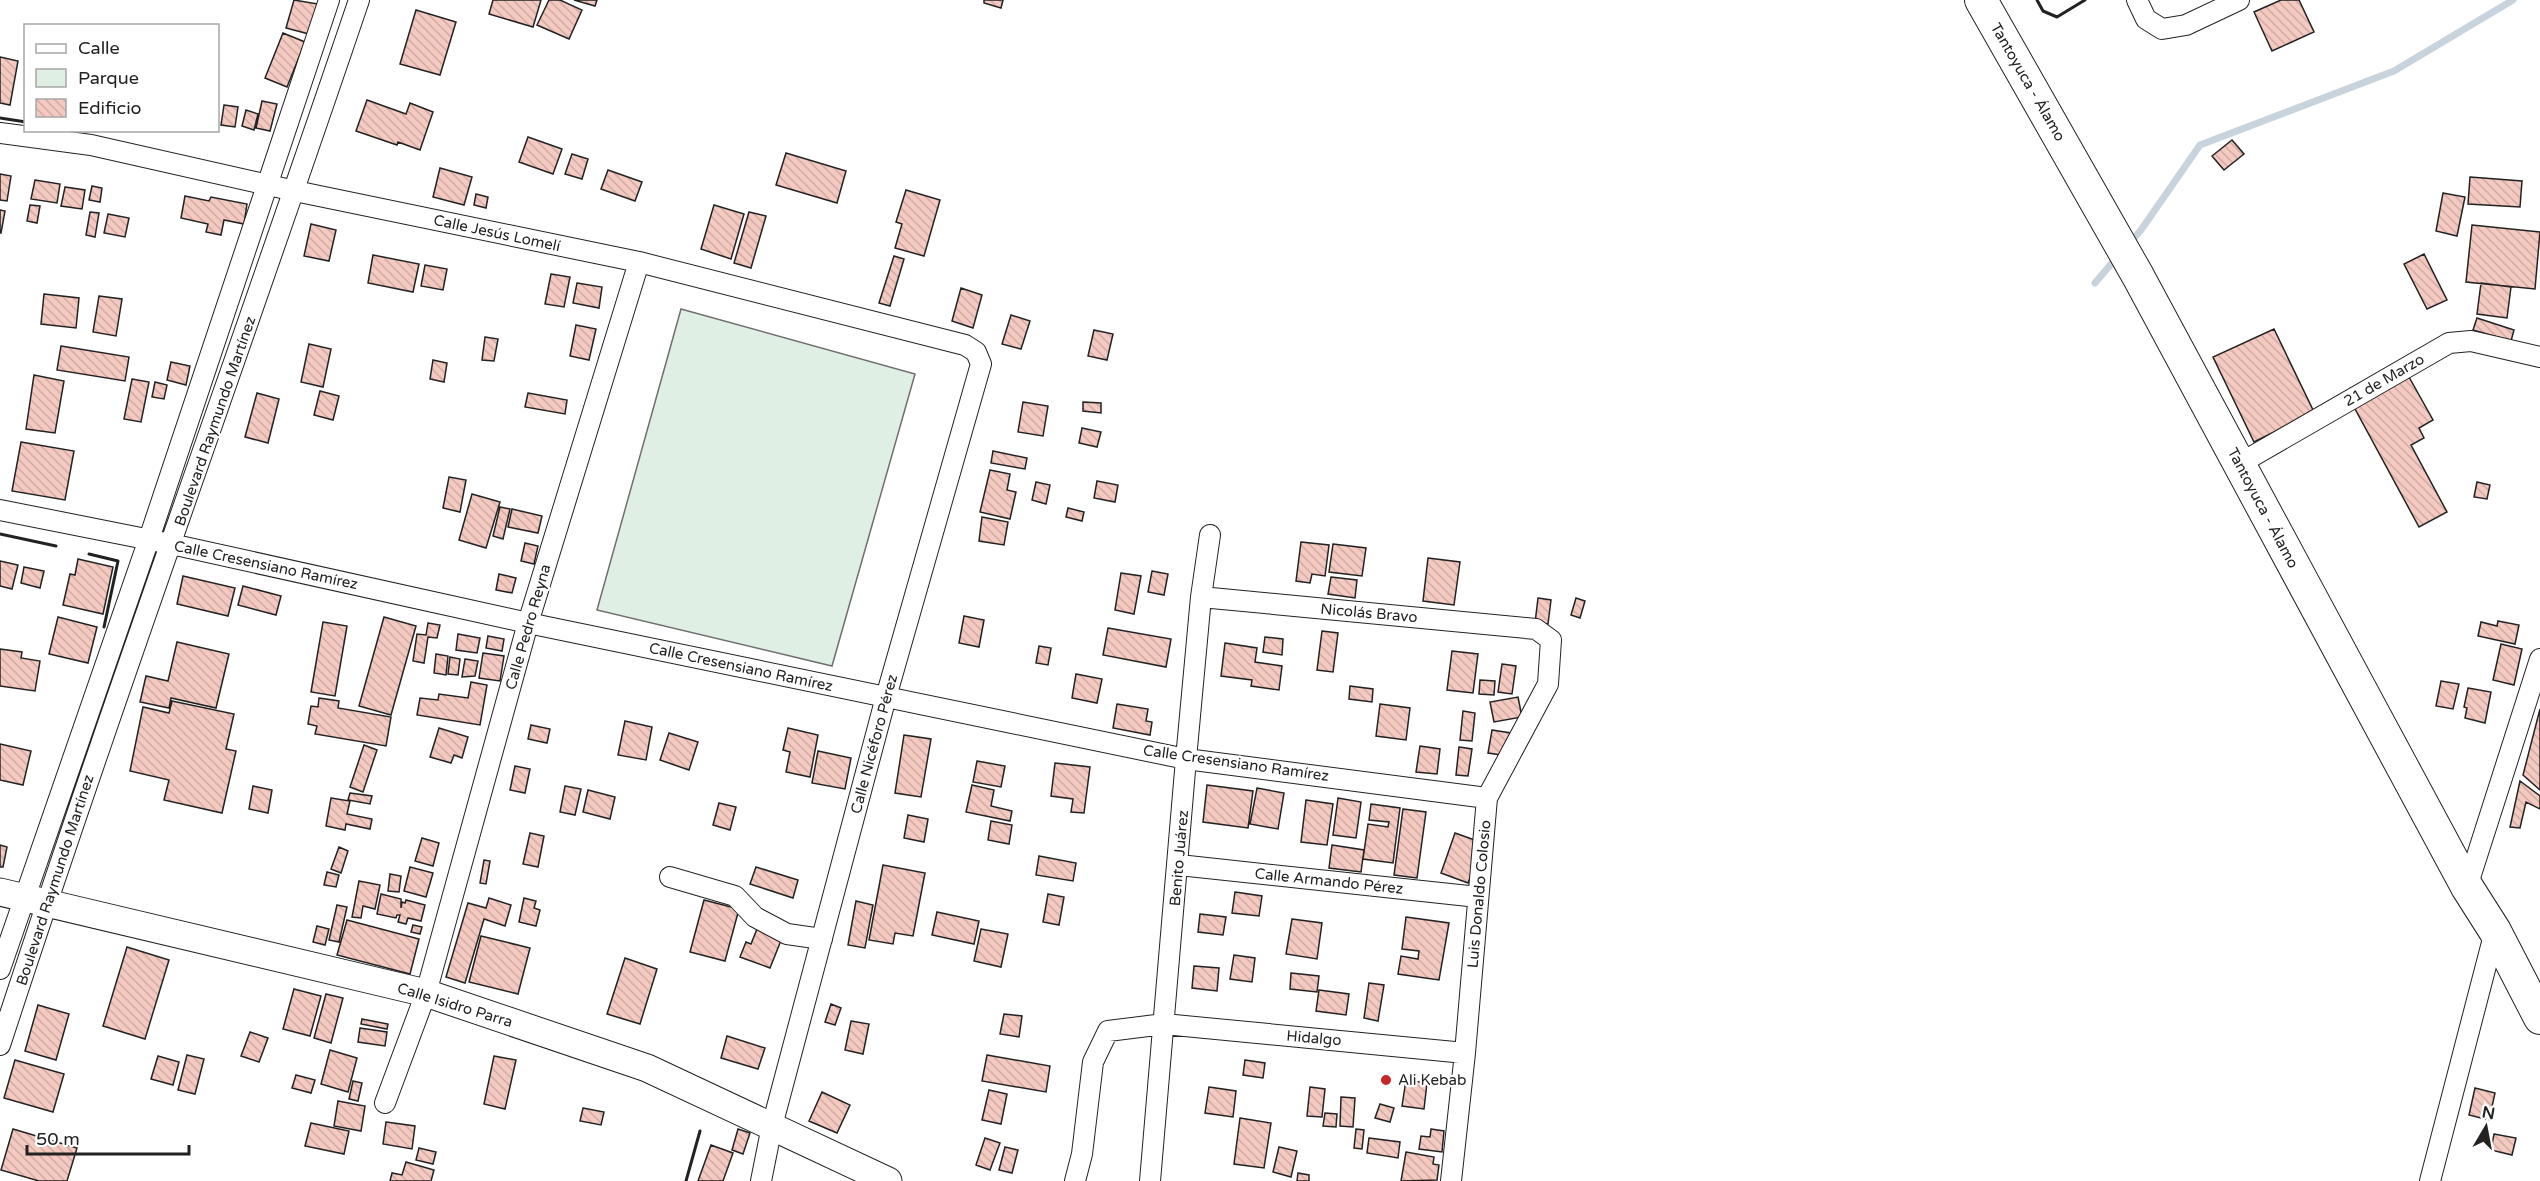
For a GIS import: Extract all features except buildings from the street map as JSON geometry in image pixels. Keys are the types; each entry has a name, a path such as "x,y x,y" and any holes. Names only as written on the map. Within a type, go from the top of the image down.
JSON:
{"main road":[{"name":"Tantoyuca - Álamo","path":"1981,0 2138,276 2467,886 2495,931 2540,1018"}],"street":[{"name":"Boulevard Raymundo Martínez","path":"0,969 149,539 329,0"},
{"name":"Boulevard Raymundo Martínez","path":"0,1046 24,898 171,544 295,191 359,0"},
{"path":"2137,0 2146,19 2162,29 2186,25 2239,0"},
{"name":"Calle Jesús Lomelí","path":"0,133 91,146 266,185 639,262 965,345 976,352 981,364"},
{"name":"Calle Pedro Reyna","path":"385,1103 426,993 528,623 639,262"},
{"name":"21 de Marzo","path":"2239,464 2449,343 2471,340 2540,357"},
{"name":"Calle Nicéforo Pérez","path":"761,1181 772,1126 886,697 981,364"},
{"name":"Calle Cresensiano Ramírez","path":"0,510 149,539 528,623 1186,759 1487,798"},
{"name":"Benito Juárez","path":"1149,1181 1179,865 1201,597 1210,535"},
{"name":"Nicolás Bravo","path":"1201,597 1536,629"},
{"name":"Luis Donaldo Colosio","path":"1451,1181 1465,1053 1487,798 1548,684 1551,640 1536,629"},
{"path":"2467,886 2540,659"},
{"name":"Calle Armando Pérez","path":"1179,865 1479,897"},
{"path":"670,877 735,896 755,917 787,934 822,939"},
{"name":"Calle Isidro Parra","path":"24,898 426,993 648,1068 888,1181"},
{"path":"2430,1181 2495,931"},
{"name":"Hidalgo","path":"1075,1181 1082,1154 1093,1062 1108,1030 1164,1024 1465,1053"}],"green space":[{"path":"681,309 915,374 832,666 597,610"}],"waterway":[{"path":"2128,245 2200,145 2394,71 2513,0"},
{"path":"2095,283 2117,257"}],"wall":[{"path":"2037,0 2043,11 2057,17 2085,0"},
{"path":"0,118 24,122"},
{"path":"0,534 56,546"},
{"path":"89,554 118,561 104,627"},
{"path":"686,1181 700,1131"}],"place":[{"name":"Ali Kebab","path":"1386,1080"}]}
